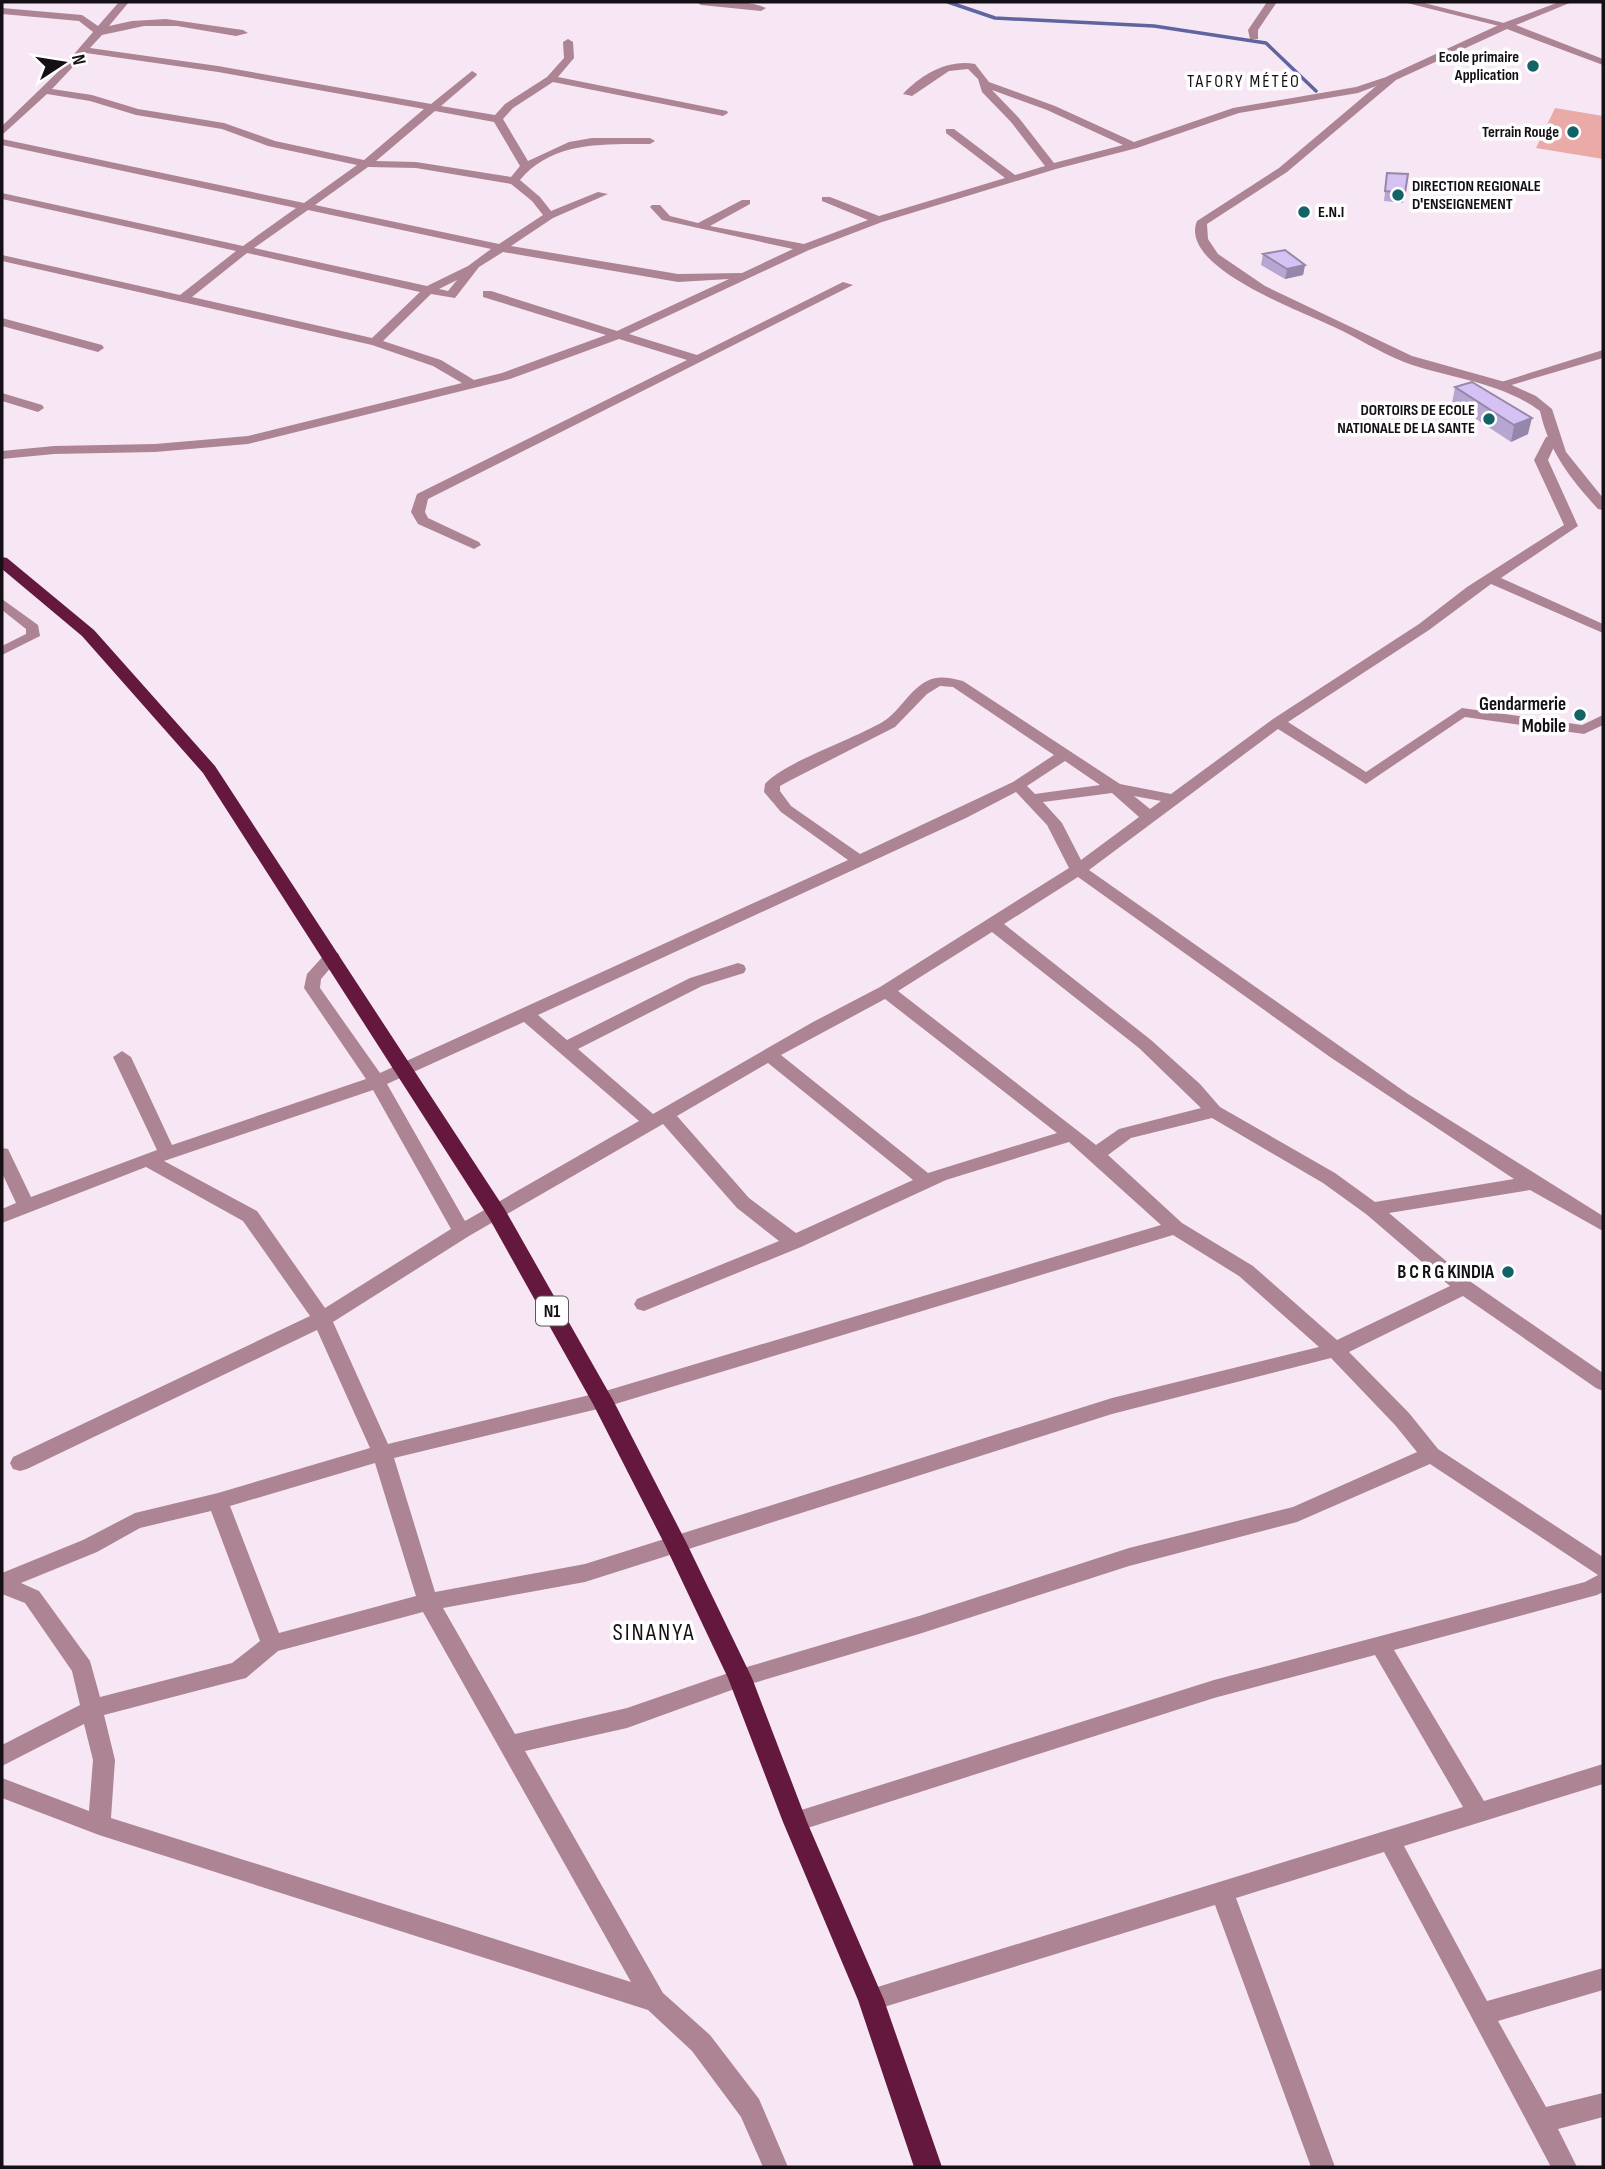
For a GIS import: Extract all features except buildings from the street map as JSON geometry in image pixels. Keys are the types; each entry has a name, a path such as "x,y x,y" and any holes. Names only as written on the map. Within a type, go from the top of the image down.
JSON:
{"highway":[{"name":"N1","path":"2,561 88,633 209,770 497,1213 601,1400 676,1544 740,1678 795,1822 871,2000 928,2167"}],"street":[{"path":"2,132 84,50 124,2"},
{"path":"701,2 761,9"},
{"path":"1254,37 1253,30 1272,2"},
{"path":"1408,2 1507,25 1603,62"},
{"path":"2,455 54,450 155,448 247,440 506,376 618,335 805,248 878,220 1052,167 1133,146 1237,110 1345,92 1392,78 1507,25 1567,2"},
{"path":"2,11 82,18 100,32"},
{"path":"100,32 133,24 167,23 220,33 243,33"},
{"path":"498,119 509,106 551,79 569,58 568,42"},
{"path":"84,50 218,69 498,119 526,166"},
{"path":"908,94 933,74 965,65 971,66 984,78 986,90 1015,120 1034,143 1039,154 1052,167"},
{"path":"183,298 244,250 366,164 472,74"},
{"path":"1392,78 1283,170 1201,223 1199,233 1205,246 1217,260 1246,279 1415,361 1501,384 1533,398 1546,410 1551,440 1566,466 1603,506"},
{"path":"551,79 723,113"},
{"path":"985,84 1051,108 1133,146"},
{"path":"45,91 92,98 136,112 224,126 272,144 366,164 416,164 514,181 536,199 548,216"},
{"path":"950,131 1013,179"},
{"path":"514,181 526,166 569,145 592,141 650,142"},
{"path":"2,142 499,248 678,278 748,274"},
{"path":"375,342 428,290 475,265 548,216 603,194"},
{"path":"2,196 428,290"},
{"path":"826,199 878,220"},
{"path":"699,227 746,202"},
{"path":"656,207 666,218 805,248"},
{"path":"2,258 375,342 437,363 472,384"},
{"path":"2,275 18,262"},
{"path":"474,545 423,521 418,512 422,497 847,285"},
{"path":"487,294 696,359"},
{"path":"2,322 98,348"},
{"path":"1501,384 1603,354"},
{"path":"2,397 38,408"},
{"path":"20,1463 322,1319 463,1231 819,1026 886,991 1078,870 1278,722 1424,627 1490,578 1571,526 1541,460 1551,440"},
{"path":"1490,578 1603,629"},
{"path":"2,603 33,628 33,636 2,651"},
{"path":"859,861 786,809 772,792 773,784 892,723 933,681 948,680 958,684 1115,788 1149,817"},
{"path":"1278,722 1366,779 1461,712 1584,730 1603,719"},
{"path":"2,1216 147,1160 377,1082 405,1070 1018,785 1064,755"},
{"path":"1018,785 1054,823 1078,870 1351,1063 1532,1183 1603,1224"},
{"path":"1031,799 1115,788 1173,799"},
{"path":"993,924 1145,1044 1194,1088 1214,1111 1329,1178 1371,1209 1464,1287 1603,1383"},
{"path":"332,957 313,978 312,988 377,1082 463,1231"},
{"path":"566,1048 696,982 738,969"},
{"path":"886,991 1096,1154 1175,1228 1247,1271 1335,1350 1402,1419 1431,1455 1603,1568"},
{"path":"526,1014 658,1118 744,1203 794,1242"},
{"path":"771,1056 926,1181"},
{"path":"122,1057 167,1153"},
{"path":"1096,1154 1125,1133 1214,1111"},
{"path":"644,1304 794,1242 926,1181 1014,1151 1072,1135"},
{"path":"2,1154 26,1206"},
{"path":"147,1160 250,1216 322,1319 382,1453 428,1602 655,2001 701,2043 750,2108 776,2167"},
{"path":"1371,1209 1532,1183"},
{"path":"2,1583 90,1546 135,1521 218,1501 382,1453 601,1400 1175,1228"},
{"path":"2,1756 92,1709 238,1671 272,1644 428,1602 585,1573 1112,1406 1335,1350 1464,1287"},
{"path":"510,1745 627,1718 740,1678 919,1625 1129,1557 1297,1514 1431,1455"},
{"path":"218,1501 272,1644"},
{"path":"795,1822 1214,1689 1590,1589 1603,1582"},
{"path":"2,1583 32,1597 82,1668 104,1760 99,1825"},
{"path":"1380,1645 1479,1813"},
{"path":"871,2000 1603,1774"},
{"path":"2,1788 99,1825 655,2001"},
{"path":"1390,1841 1565,2167"},
{"path":"1222,1892 1323,2167"},
{"path":"1481,2014 1603,1979"},
{"path":"1540,2121 1603,2105"}],"shaded area":[{"name":"Terrain Rouge","path":"1555,108 1603,116 1603,159 1536,148"}],"waterway":[{"path":"948,2 995,18 1154,26 1266,43 1316,91"}],"place":[{"name":"Ecole primaire Application","path":"1533,66"},
{"name":"Terrain Rouge","path":"1573,132"},
{"name":"DIRECTION REGIONALE D'ENSEIGNEMENT","path":"1398,195"},
{"name":"E.N.I","path":"1304,212"},
{"name":"DORTOIRS DE ECOLE NATIONALE DE LA SANTE","path":"1489,419"},
{"name":"Gendarmerie Mobile","path":"1580,715"},
{"name":"B C R G KINDIA","path":"1508,1272"}],"district":[{"name":"TAFORY MÉTÉO","path":"1244,81"},
{"name":"SINANYA","path":"654,1632"}]}
